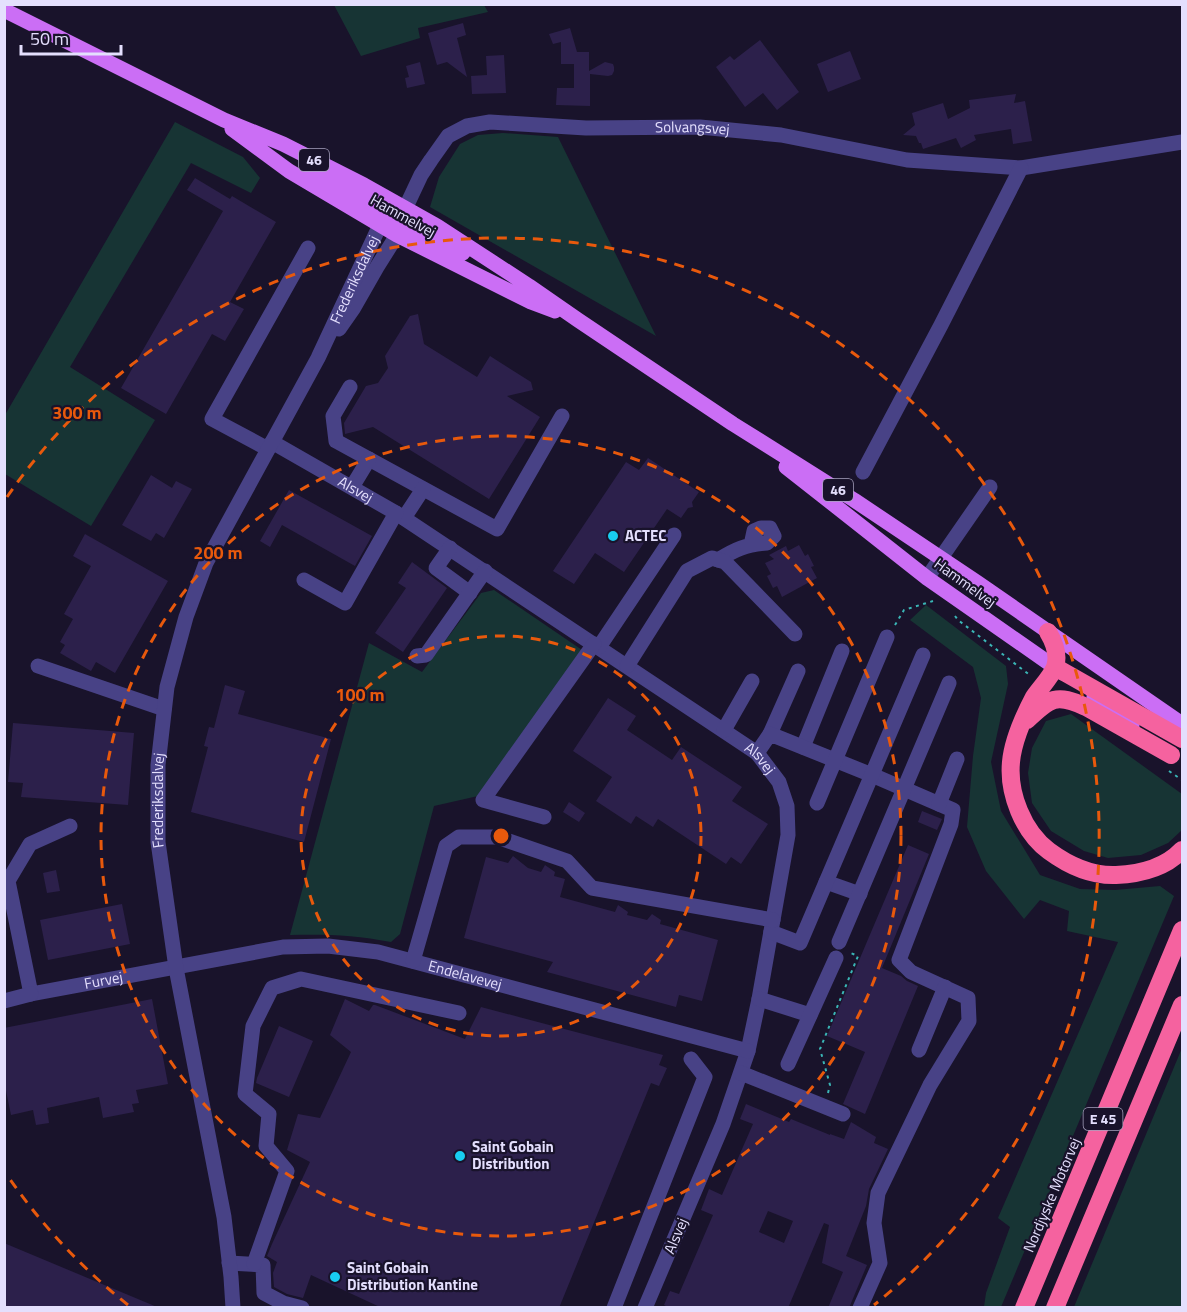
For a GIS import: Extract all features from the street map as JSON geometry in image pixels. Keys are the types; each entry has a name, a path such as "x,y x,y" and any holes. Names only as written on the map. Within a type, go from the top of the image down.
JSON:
{"highway":[{"path":"1048,632 1054,642 1055,667 1035,697 1021,725 1011,762 1012,788 1021,818 1041,845 1065,862 1086,871 1109,876 1132,875 1154,869 1182,850"},
{"path":"1055,667 1182,739"},
{"path":"1021,725 1052,700 1062,698 1072,700 1177,759"},
{"name":"Nordjyske Motorvej","path":"1024,1308 1182,930"},
{"name":"E 45","path":"1055,1308 1182,1005"}],"main road":[{"name":"Hammelvej","path":"4,9 224,120 283,144 364,185 396,219 437,226 733,424 941,558 1182,724"},
{"name":"Hammelvej","path":"224,120 238,134 289,171 396,219 531,302 578,320"},
{"name":"Hammelvej","path":"733,424 927,578 1055,667 1177,759"}],"street":[{"name":"Solvangsvej","path":"396,219 421,175 448,136 467,126 490,122 586,128 700,127 781,135 907,160 1021,168 1182,142"},
{"path":"863,472 1021,168"},
{"name":"Frederiksdalvej","path":"233,1308 224,1217 176,968 158,842 158,765 167,687 186,617 206,563 396,219"},
{"name":"Alsvej","path":"308,248 212,419 270,446 400,515 724,730 757,753 779,782 787,806 788,835 748,1051 723,1124 645,1308"},
{"path":"350,387 333,416 336,441 497,529 562,416"},
{"path":"352,488 369,459"},
{"path":"927,578 990,486"},
{"path":"304,580 345,603 400,515 423,489"},
{"path":"544,817 483,800 674,535"},
{"path":"718,560 737,549 751,545"},
{"path":"450,548 436,567 470,593"},
{"path":"627,666 687,571 712,558 724,562 795,634"},
{"path":"417,656 426,655 485,572"},
{"path":"817,803 887,637"},
{"path":"803,747 842,651"},
{"path":"413,961 446,846 459,837 497,837 567,861 592,888 772,926 800,943 923,655"},
{"path":"38,666 164,709"},
{"path":"757,753 770,734 798,671"},
{"path":"724,730 752,681"},
{"path":"839,942 949,683"},
{"path":"770,734 953,810 951,824 899,960 911,972 968,998 969,1022 930,1085 878,1193 874,1223 880,1263 860,1308"},
{"path":"939,804 957,759"},
{"path":"31,994 8,881 30,844 70,826"},
{"path":"826,882 860,894"},
{"name":"Endelavevej","path":"176,968 283,947 328,946 378,952 748,1051"},
{"path":"788,1065 836,958"},
{"name":"Furvej","path":"4,1001 176,968"},
{"path":"254,1264 287,1171 266,1146 269,1114 245,1094 253,1026 272,988 301,979 459,1013"},
{"path":"919,1050 945,987"},
{"path":"759,999 810,1016"},
{"path":"614,1308 705,1077 691,1059"},
{"path":"741,1073 843,1114"},
{"path":"229,1263 263,1265 264,1293 283,1303 302,1308"}],"path":[{"path":"887,637 904,610 932,601"}],"green space":[{"path":"334,5 484,5 488,12 418,28 420,38 361,56"},
{"path":"175,122 243,157 260,178 251,193 191,163 70,367 155,420 91,526 5,474 5,415"},
{"path":"503,133 558,137 656,336 430,207 439,177 460,144 478,135"},
{"path":"494,590 585,652 478,796 434,806 400,934 391,942 340,936 290,935 369,643 422,672 481,593"},
{"path":"926,605 1006,666 1008,684 991,762 1001,811 1040,875 1080,889 1115,890 1160,886 1174,896 1001,1307 984,1307 986,1293 1010,1227 998,1218 1118,942 1067,931 1069,911 1040,900 1024,919 986,871 967,827 981,698 973,667 910,620"},
{"path":"1071,714 1182,794 1182,830 1168,843 1141,855 1108,858 1084,851 1051,831 1032,803 1028,773 1032,748 1046,721"},
{"path":"1182,1048 1182,1307 1074,1307"}],"building":[{"path":"463,23 466,35 457,38 467,77 447,62 437,65 428,33"},
{"path":"570,28 577,52 589,52 589,71 605,62 613,64 614,67 612,75 590,74 590,106 556,105 557,88 574,88 574,64 561,64 561,42 553,44 549,34"},
{"path":"760,40 799,92 777,110 763,93 745,107 716,67 730,56 734,60"},
{"path":"850,51 861,79 828,92 817,64"},
{"path":"504,55 506,93 472,94 471,76 487,75 486,56"},
{"path":"420,62 425,84 407,88 405,78 409,77 406,66"},
{"path":"1016,94 1014,103 1025,101 1032,141 1013,144 1011,129 974,135 976,140 961,148 956,138 923,149 916,136 903,135 915,125 912,113 943,103 948,119 970,108 969,100"},
{"path":"195,178 230,199 232,196 276,222 230,302 244,309 225,341 212,334 166,414 121,388 223,211 187,190"},
{"path":"418,314 424,344 477,377 490,356 531,382 533,390 507,396 540,417 489,499 373,427 345,434 344,423 366,386 378,383 388,368 385,356 410,316"},
{"name":"ACTEC","path":"648,458 699,492 692,502 693,507 688,508 681,518 667,509 624,572 595,553 574,584 553,571 626,462 639,470"},
{"path":"151,475 172,488 176,481 192,489 164,538 156,533 151,541 122,525"},
{"path":"289,490 372,536 355,566 282,525 270,547 260,541"},
{"path":"85,534 168,581 115,673 96,662 91,671 60,653 65,645 60,642 73,619 64,614 91,566 73,556"},
{"path":"799,545 805,556 808,554 817,578 782,597 777,586 773,588 767,576 771,574 765,563 774,559 769,555 786,546 788,551"},
{"path":"412,562 447,588 403,652 375,633 406,588 398,583"},
{"path":"225,685 245,691 238,714 331,739 304,842 191,812 208,747 204,746 209,727 214,728"},
{"path":"608,698 636,716 627,730 672,760 681,747 742,787 732,801 768,824 741,864 731,857 726,864 658,819 653,827 636,816 631,824 596,801 612,777 573,751"},
{"path":"13,723 134,733 128,805 21,797 23,783 8,782"},
{"path":"569,802 585,813 579,822 563,812"},
{"path":"922,811 942,819 937,830 918,822"},
{"path":"908,845 929,854 882,968 918,986 865,1114 843,1104 865,1052 827,1036"},
{"path":"513,856 528,868 541,872 545,865 555,872 554,876 565,879 560,897 615,912 618,905 628,912 627,915 647,920 652,914 661,920 660,924 718,940 702,1001 679,995 676,1007 547,972 553,962 464,938 486,857 508,863"},
{"path":"56,870 60,891 47,893 43,873"},
{"path":"122,904 130,944 48,960 40,920"},
{"path":"152,999 168,1084 136,1090 139,1103 132,1104 134,1112 103,1118 99,1097 47,1108 49,1123 36,1125 33,1110 11,1115 4,1081 4,1028"},
{"name":"Saint Gobain Distribution","path":"345,999 369,1011 375,1005 465,1039 481,1007 663,1055 659,1065 667,1068 659,1086 651,1083 559,1308 382,1308 311,1275 303,1298 287,1294 274,1287 273,1273 277,1262 267,1256 310,1162 287,1150 298,1114 320,1118 351,1052 330,1035"},
{"path":"279,1026 313,1041 289,1097 256,1083"},
{"path":"746,1104 789,1122 791,1119 844,1139 851,1122 876,1137 874,1143 888,1149 869,1189 866,1206 846,1256 867,1265 849,1308 828,1308 843,1272 822,1263 829,1225 824,1223 788,1308 670,1308 664,1305 670,1291 679,1294 713,1215 701,1210 709,1189 722,1195 753,1124 740,1119","holes":["768,1211 793,1221 784,1243 759,1232"]},
{"path":"4,1243 157,1307 157,1308 4,1308"}],"place":[{"name":"ACTEC","path":"613,536"},
{"name":"Saint Gobain Distribution","path":"460,1156"},
{"name":"Saint Gobain Distribution Kantine","path":"335,1277"}]}
